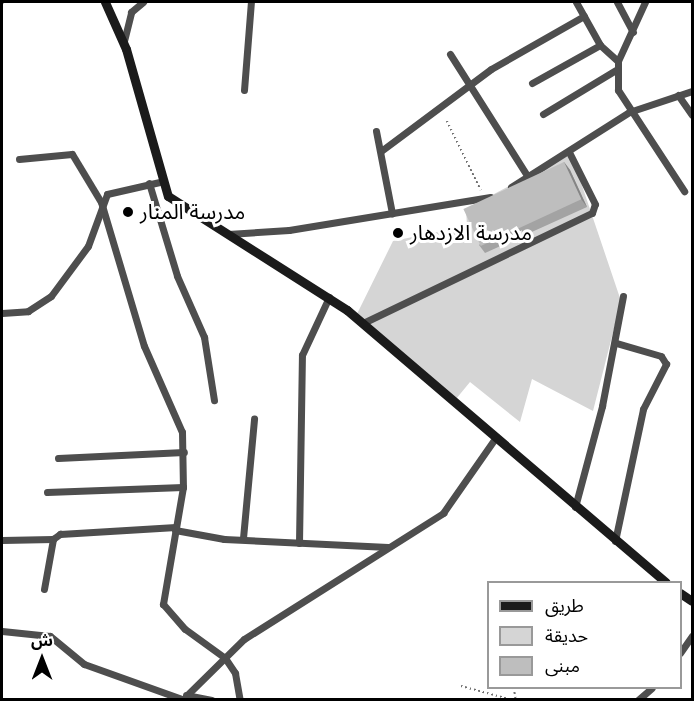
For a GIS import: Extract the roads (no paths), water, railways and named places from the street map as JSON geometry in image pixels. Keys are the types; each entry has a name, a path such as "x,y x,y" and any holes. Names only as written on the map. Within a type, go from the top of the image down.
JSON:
{"street":[{"path":"105,2 124,41 160,154 160,182 174,202 222,234 329,297 363,323 574,507 665,581"},
{"path":"124,41 131,12 143,2"},
{"path":"244,90 251,2"},
{"path":"576,2 600,45 618,61"},
{"path":"617,2 633,32"},
{"path":"645,2 618,61 616,70 618,90 629,112 684,191"},
{"path":"381,151 468,86 584,16"},
{"path":"532,83 600,45"},
{"path":"450,54 468,86 528,177"},
{"path":"543,114 616,70"},
{"path":"222,234 289,230 485,199 528,177 629,112 678,94 693,91"},
{"path":"678,94 693,115"},
{"path":"376,131 392,213"},
{"path":"363,323 592,213 595,204 569,152"},
{"path":"19,159 72,154 100,202 144,346 178,416 184,452 183,487 163,604 185,629 225,658 235,673 240,699"},
{"path":"2,312 28,311 51,296 88,246 100,202 112,191 160,182"},
{"path":"149,183 177,276 204,337 214,400"},
{"path":"574,507 616,343 623,296"},
{"path":"299,543 302,355 329,297"},
{"path":"615,541 643,409 666,364 661,356 616,343"},
{"path":"243,538 254,419"},
{"path":"184,697 225,658 273,620 450,506 496,437"},
{"path":"58,458 184,452"},
{"path":"47,492 183,487"},
{"path":"2,540 52,539 89,530 176,529 299,543 388,547"},
{"path":"44,589 52,539"},
{"path":"2,632 50,636 84,664 184,697 212,699"},
{"path":"682,652 693,636"},
{"path":"638,699 650,689"}],"place":[{"name":"مدرسة المنار","path":"128,212"},
{"name":"مدرسة الازدهار","path":"398,233"}]}
